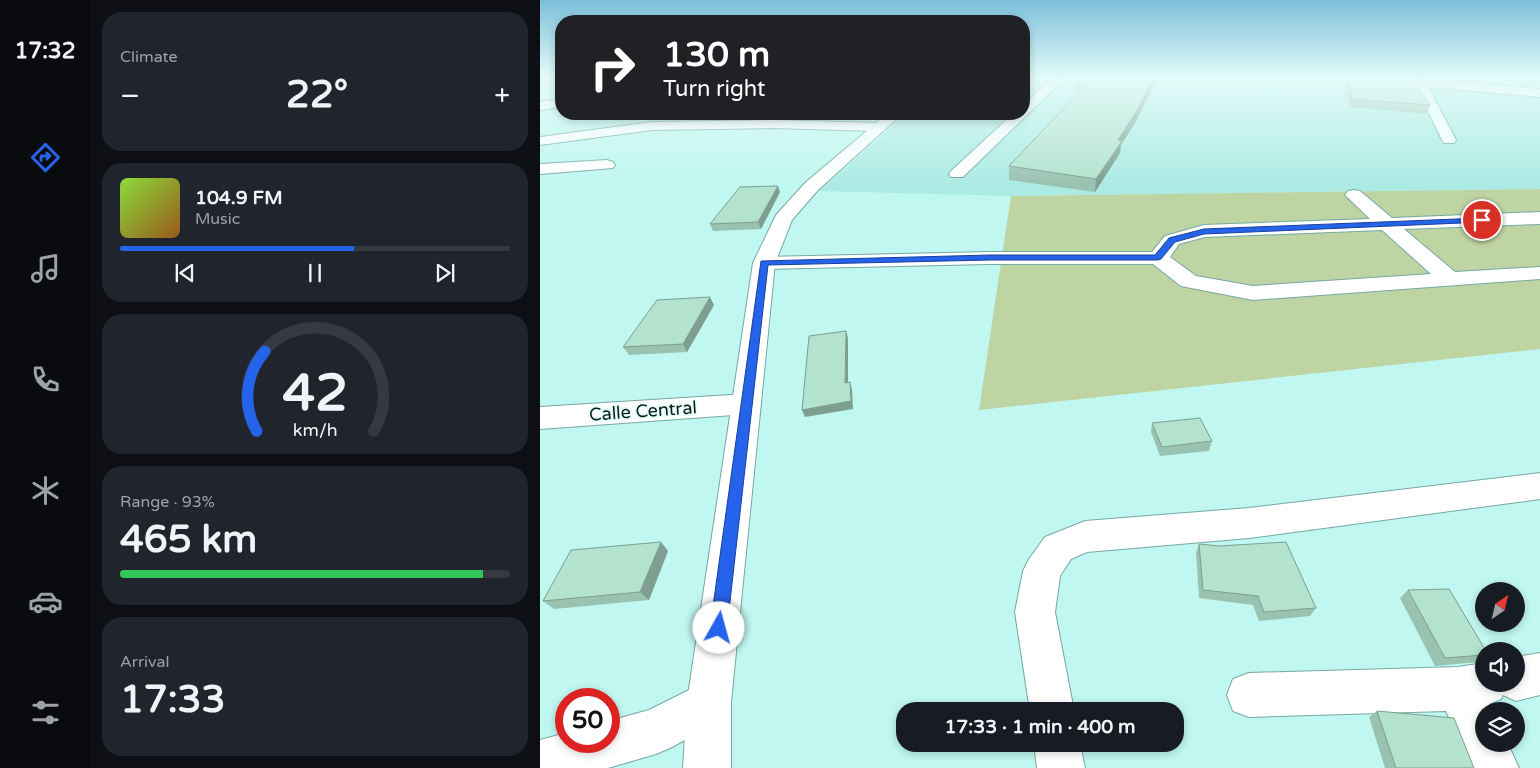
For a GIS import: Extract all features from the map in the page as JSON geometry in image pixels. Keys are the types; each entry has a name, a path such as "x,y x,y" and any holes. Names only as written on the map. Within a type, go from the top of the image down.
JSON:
{"street":[{"path":"1435,113 1449,140"},
{"path":"540,141 652,126 886,120"},
{"path":"707,768 709,702 764,263 783,219 812,186 886,120"},
{"path":"957,174 1014,120"},
{"path":"540,169 607,164"},
{"path":"1354,195 1450,279"},
{"path":"1158,258 1172,240 1204,231 1540,218"},
{"path":"764,263 990,258 1158,258 1189,281 1253,293 1540,273"},
{"name":"Calle Central","path":"540,418 747,404"},
{"path":"1050,702 1035,612 1042,570 1058,548 1085,537 1249,523 1540,486"},
{"path":"1525,676 1540,674"},
{"path":"1249,696 1472,686 1475,702"},
{"path":"540,764 656,731 709,702"},
{"path":"1058,752 1061,768"},
{"path":"1488,752 1495,768"}],"shaded area":[{"path":"1030,113 1540,113 1540,189 1011,196 819,191 900,120 1030,120"}],"green space":[{"path":"1540,189 1540,349 979,410 1011,196"}],"building":[{"path":"1060,113 1135,113 1118,140 1122,141 1096,179 1009,166"},
{"path":"778,186 758,222 710,224 740,187"},
{"path":"710,297 683,344 623,347 657,300"},
{"path":"846,331 845,383 850,382 851,401 802,410 809,336"},
{"path":"1200,418 1212,441 1162,447 1152,423"},
{"path":"661,542 640,592 543,601 571,550"},
{"path":"1286,542 1316,608 1264,612 1258,596 1203,590 1199,544 1219,546"},
{"path":"1449,589 1481,642 1475,642 1475,656 1445,658 1408,590"},
{"path":"1377,711 1454,718 1474,768 1396,768"}],"route":[{"path":"719,628 764,263 990,258 1158,258 1172,240 1204,231 1482,220"}]}
